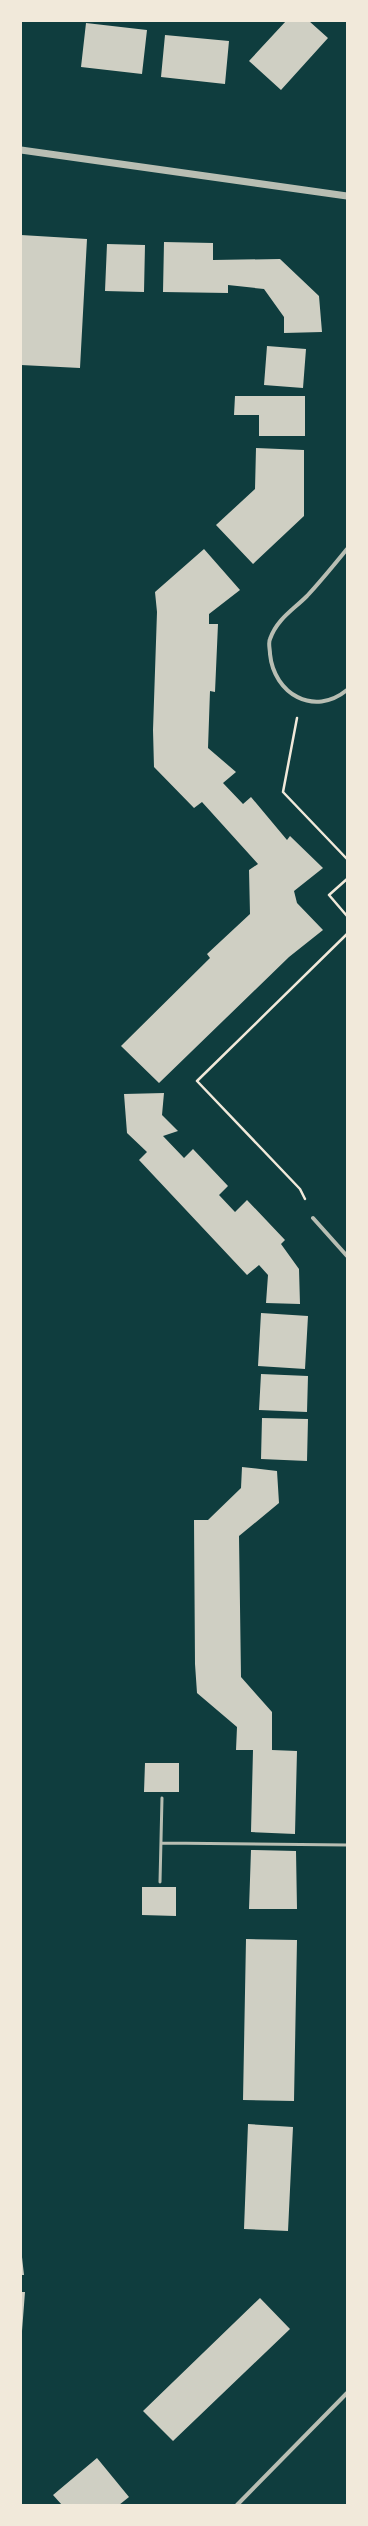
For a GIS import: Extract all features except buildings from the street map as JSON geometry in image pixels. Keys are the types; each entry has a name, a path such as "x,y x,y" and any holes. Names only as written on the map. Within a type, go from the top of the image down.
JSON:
{"street":[{"path":"21,150 347,196"},
{"path":"347,549 306,596 278,622 269,640 271,665 283,687 300,700 319,702 338,697 347,690"},
{"path":"313,1218 347,1256"},
{"path":"237,2505 347,2393"}],"lane":[{"path":"160,1882 162,1798"},
{"path":"162,1843 347,1845"}],"path":[{"path":"300,700 283,792 347,859"},
{"path":"347,879 329,895 347,916"},
{"path":"313,1218 300,1188 197,1082 347,934"}]}
